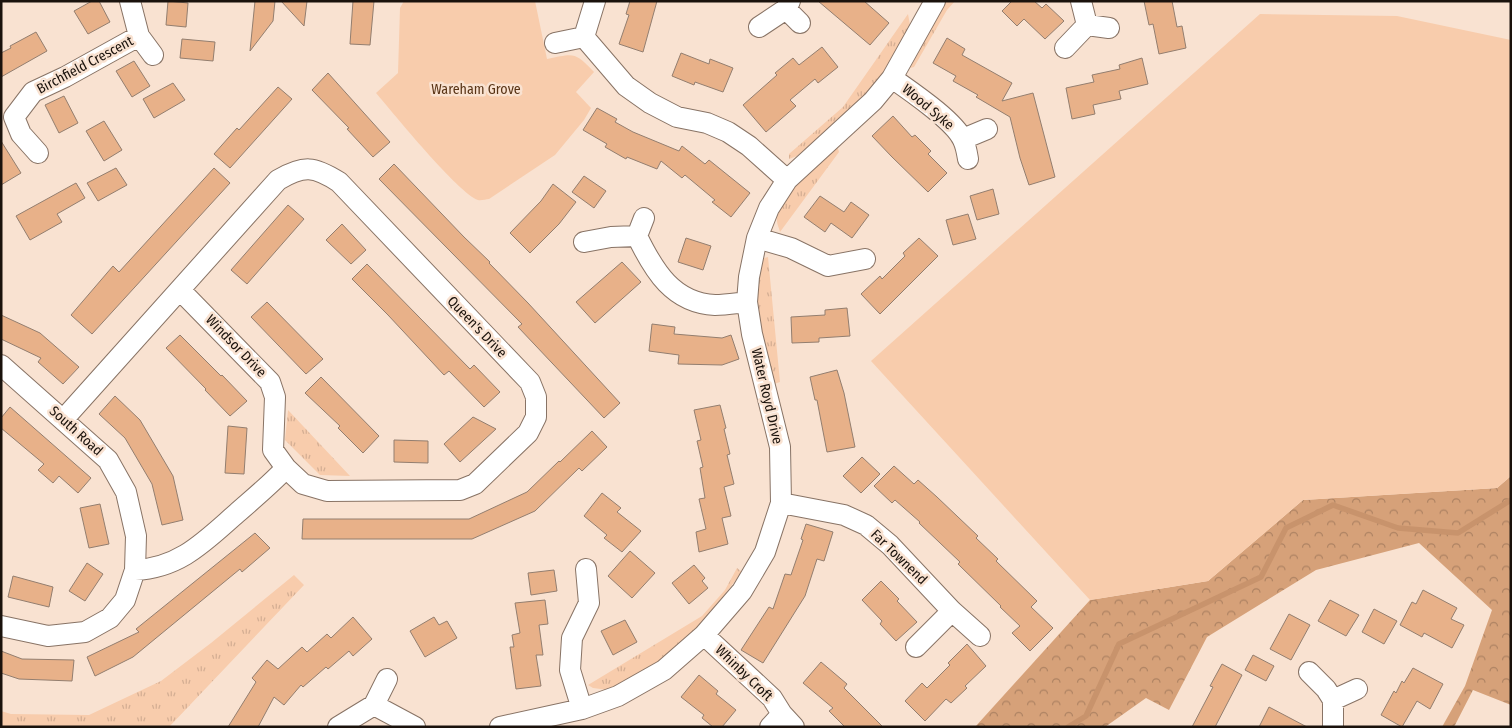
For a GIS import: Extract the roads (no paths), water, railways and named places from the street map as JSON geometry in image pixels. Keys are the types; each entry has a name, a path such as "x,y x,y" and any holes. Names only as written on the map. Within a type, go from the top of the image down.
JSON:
{"street":[{"name":"Birchfield Crescent","path":"130,1 139,36 153,55"},
{"path":"584,37 595,1"},
{"path":"1081,1 1087,25"},
{"name":"Water Royd Drive","path":"502,727 582,710 618,696 664,670 704,635 742,590 765,552 780,503 780,447 752,334 747,302 749,277 757,238 769,208 787,180 873,101 892,78 926,4"},
{"path":"759,27 788,5 800,23"},
{"path":"1087,25 1109,28"},
{"path":"1065,48 1087,25"},
{"name":"Birchfield Crescent","path":"38,153 8,116 33,92 65,77 139,36"},
{"path":"555,43 584,37"},
{"path":"584,37 626,86 650,103 677,117 708,123 728,132 748,146 787,180"},
{"name":"Wood Syke","path":"892,78 929,104 954,128 963,139 968,159"},
{"name":"Wood Syke","path":"963,139 988,129"},
{"name":"Queen's Drive","path":"63,420 278,180 295,170 324,172 339,182 530,382 536,397 536,417 528,433 475,484 460,490 327,491 303,484 286,468"},
{"path":"584,242 611,237 641,227 644,251 664,283 690,300 715,304 747,302"},
{"path":"757,238 791,248 828,266 865,259"},
{"name":"Windsor Drive","path":"180,290 270,382 275,397 274,450 286,468"},
{"name":"South Road","path":"1,364 108,460 126,492 136,536 135,570 125,600 110,618 85,632 48,636 1,626"},
{"path":"135,570 151,569 179,559 198,548 286,468"},
{"name":"Far Townend","path":"780,503 844,516 866,525 890,545 952,611 980,636"},
{"path":"582,710 570,670 572,638 589,603 586,569"},
{"path":"916,647 952,611"},
{"name":"Whinby Croft","path":"704,635 772,698 782,722"},
{"path":"1309,672 1334,700 1333,727"},
{"path":"338,727 374,705 387,679"},
{"path":"1334,700 1357,689"},
{"path":"374,705 415,727"}],"waterway":[{"path":"1068,727 1086,716 1119,644 1261,577 1286,528 1333,505 1398,528 1458,533 1511,500"}],"park label":[{"name":"Wareham Grove","path":"476,89"}]}
